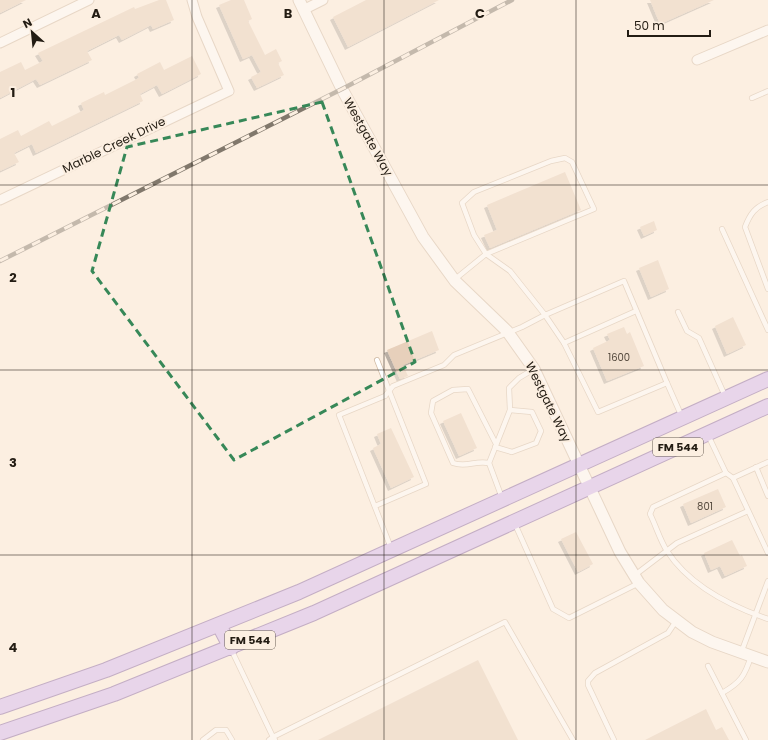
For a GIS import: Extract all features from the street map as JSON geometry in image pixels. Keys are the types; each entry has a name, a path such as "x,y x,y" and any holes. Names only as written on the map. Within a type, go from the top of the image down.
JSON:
{"main road":[{"name":"FM 544","path":"0,707 106,670 219,626 392,550 578,464 768,379"},
{"name":"FM 544","path":"0,733 114,694 231,648 314,613 768,406"},
{"path":"219,626 231,648"}],"street":[{"path":"0,43 89,0"},
{"name":"Marble Creek Drive","path":"0,200 228,91 192,0"},
{"path":"301,5 323,0"},
{"name":"Westgate Way","path":"301,5 342,89 423,237 454,280 508,333 534,369 588,487 620,552 637,580 649,596 676,621 712,642 768,662"},
{"path":"697,60 768,31"}],"lane":[{"path":"752,98 768,91"},
{"path":"454,280 486,254 594,209 572,162 565,158 551,161 474,192 462,203 474,235 486,254 510,271 545,315 564,343 598,412 667,383"},
{"path":"768,202 759,206 750,214 745,227 768,289"},
{"path":"722,229 768,330"},
{"path":"392,550 339,415 384,396 393,386 444,365 454,355 508,333 545,315 624,281 682,418"},
{"path":"564,343 636,311"},
{"path":"678,312 687,330 700,338 726,398"},
{"path":"375,506 426,484 377,360"},
{"path":"503,499 489,463 510,410 509,388 512,382 534,369"},
{"path":"489,463 480,461 462,466 453,463 431,413 433,401 453,390 468,389 496,446 512,452 533,445 540,437 540,428 532,412 510,410"},
{"path":"708,434 726,474 733,478 768,553"},
{"path":"733,478 768,462"},
{"path":"756,467 768,496"},
{"path":"726,474 651,508 650,514 667,551 702,587 755,615 768,619"},
{"path":"514,521 553,610 569,618 637,580 667,551 689,537 748,511"},
{"path":"722,694 736,686 743,678 746,655 755,615 768,581"},
{"path":"614,740 588,686 588,681 595,673 668,633 676,621"},
{"path":"231,648 272,739 505,622 573,740"},
{"path":"708,666 746,740"},
{"path":"203,740 216,730 226,730 232,740"}],"highlighted area":[{"path":"322,102 415,362 234,460 92,271 127,147"}],"building":[{"path":"0,0 26,0 0,13"},
{"path":"159,0 166,0 174,20 153,29 151,25 122,40 119,35 87,51 92,60 40,85 36,79 0,98 0,72 21,62 25,70 43,61 38,53 134,7 135,9"},
{"path":"231,0 244,0 252,19 248,21 265,55 276,49 282,61 278,63 284,75 257,88 251,77 261,72 252,55 243,59 219,5"},
{"path":"366,0 439,0 348,47 333,17"},
{"path":"650,0 714,0 660,24"},
{"path":"192,56 201,74 162,94 157,85 140,94 143,101 36,153 32,144 14,153 19,162 0,171 0,139 18,130 21,136 49,121 52,126 84,110 81,103 104,92 105,95 139,78 137,74 160,62 164,70"},
{"path":"565,172 581,210 490,248 484,235 497,230 487,205"},
{"path":"654,221 657,230 644,236 640,227"},
{"path":"658,260 669,289 651,297 639,268"},
{"path":"733,317 746,345 727,354 715,326"},
{"path":"624,327 627,334 630,332 644,366 607,381 593,348 610,340 607,334"},
{"path":"432,331 439,350 403,365 408,376 400,379 387,350"},
{"path":"461,413 477,448 459,456 443,421"},
{"path":"391,428 414,477 391,488 373,448 381,444 377,434"},
{"path":"718,489 726,507 691,523 683,504"},
{"path":"576,532 593,564 578,572 561,539"},
{"path":"732,540 747,566 725,576 720,566 711,570 704,553"},
{"path":"478,660 518,740 318,740"},
{"path":"706,709 716,730 722,727 729,740 645,740"}],"railway":[{"path":"0,261 342,89 512,0"}]}
